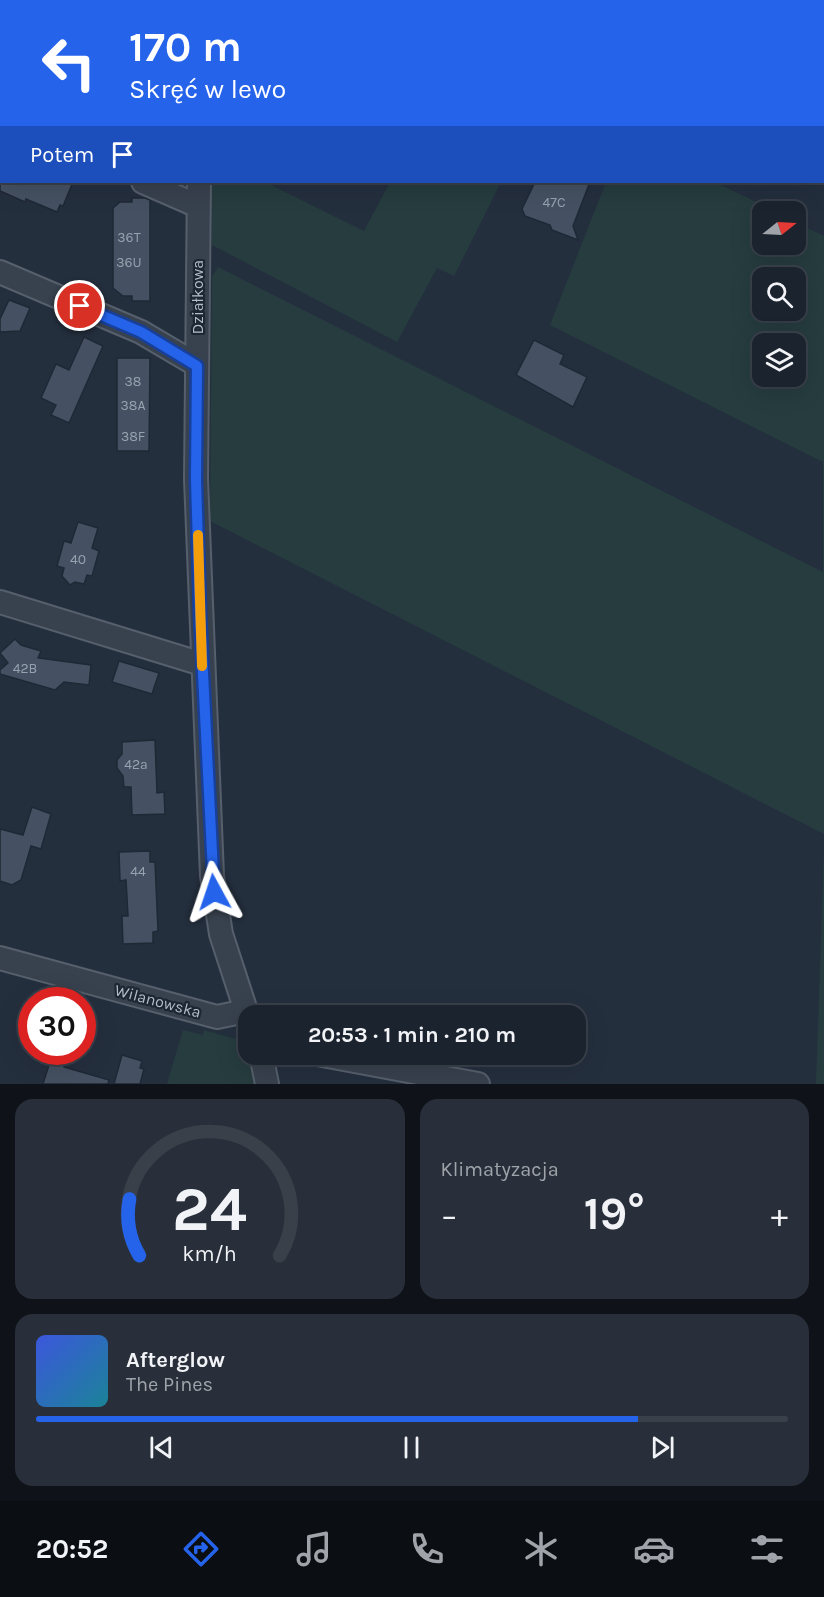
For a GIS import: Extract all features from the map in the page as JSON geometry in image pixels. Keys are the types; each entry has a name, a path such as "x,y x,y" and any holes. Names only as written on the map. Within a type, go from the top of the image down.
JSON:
{"street":[{"path":"145,183 198,206"},
{"name":"Działkowa","path":"199,183 196,479 212,876 221,933 245,1005"},
{"path":"0,272 141,332 197,366"},
{"path":"0,602 202,664"},
{"name":"Wilanowska","path":"0,958 217,1017 238,1016"},
{"path":"263,1065 267,1084"},
{"path":"376,1065 477,1084"}],"green space":[{"path":"212,183 267,183 364,231 389,183 500,183 454,276 437,268 397,342 212,245"},
{"path":"606,183 717,183 754,201 752,201 752,255 806,255 806,227 824,236 824,834 210,521 212,277 218,267 823,572 823,462 550,325"},
{"path":"824,850 824,1084 816,1084"},
{"path":"183,1030 203,1035 204,1030 236,1039 238,1041 238,1065 257,1065 262,1084 167,1084"}],"building":[{"path":"0,183 73,183 63,206 60,205 57,212 0,191"},
{"path":"535,183 590,183 573,226 578,240 552,230 550,225 525,216 522,209"},
{"path":"132,198 150,200 150,301 132,301 132,296 123,296 113,288 113,208 120,202 132,202"},
{"path":"9,300 30,308 20,331 0,332 0,319"},
{"path":"84,337 103,346 69,423 51,415 56,405 41,398 56,364 69,370"},
{"path":"534,340 564,355 560,364 587,377 573,407 516,375"},
{"path":"117,358 150,358 149,451 117,451"},
{"path":"78,522 98,528 92,548 99,551 92,576 87,575 84,584 75,582 70,585 62,576 64,568 57,566 64,541 71,543"},
{"path":"15,639 21,645 41,651 38,658 91,665 89,685 64,682 55,690 0,674 0,670 8,663 0,653"},
{"path":"119,661 159,673 152,694 112,682"},
{"path":"155,740 157,793 164,792 165,814 132,815 131,787 124,787 123,776 117,768 117,760 122,754 122,742"},
{"path":"32,807 51,814 41,849 31,846 21,880 12,885 0,881 0,829 23,835"},
{"path":"150,851 150,862 155,862 158,931 153,932 153,943 123,944 122,916 128,916 126,880 120,881 119,852"},
{"path":"122,1055 142,1061 140,1068 144,1069 140,1084 114,1084"},
{"path":"49,1065 65,1065 64,1067 109,1080 108,1084 43,1084"}],"slow traffic":[{"path":"198,535 202,666"}],"route":[{"path":"80,306 141,332 197,366 196,479 200,614 214,892"}]}
